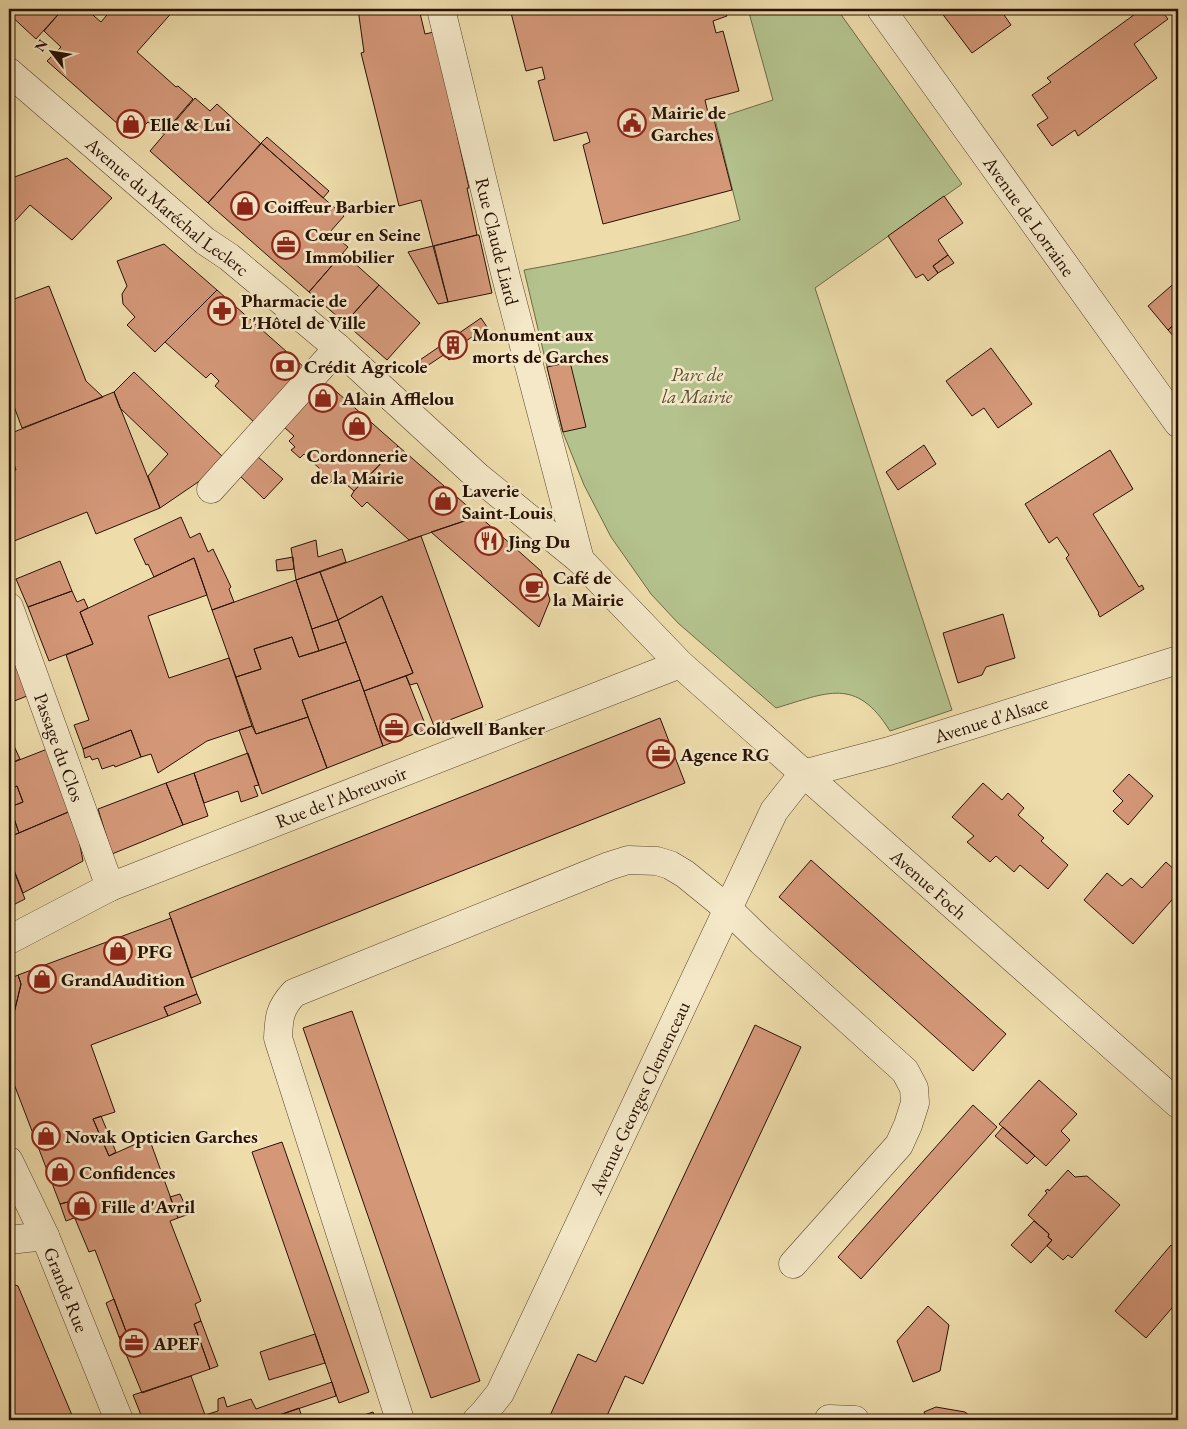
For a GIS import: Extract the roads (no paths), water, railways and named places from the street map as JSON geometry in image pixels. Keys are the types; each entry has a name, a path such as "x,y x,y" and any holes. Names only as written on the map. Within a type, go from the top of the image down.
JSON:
{"street":[{"name":"Rue Claude Liard","path":"441,9 506,277 580,560"},
{"name":"Avenue de Lorraine","path":"881,9 1178,424"},
{"name":"Avenue du Maréchal Leclerc","path":"9,72 205,242 229,257 338,348 477,476 580,560 680,664"},
{"path":"211,488 338,348"},
{"name":"Passage du Clos","path":"9,607 110,887"},
{"name":"Avenue d'Alsace","path":"803,774 889,750 1178,660"},
{"name":"Avenue Foch","path":"680,664 1178,1104"},
{"name":"Rue de l'Abreuvoir","path":"9,939 110,887 680,664"},
{"name":"Avenue Georges Clemenceau","path":"476,1420 484,1414 500,1393 774,812 790,788 803,774"},
{"path":"400,1420 278,1038 280,1014 285,1002 294,993 609,866 628,860 656,860 670,865 685,874 728,909 761,942 899,1065 905,1071 914,1088 915,1103 899,1145 793,1264"},
{"name":"Grande Rue","path":"11,1171 45,1236 120,1420"},
{"path":"9,1240 45,1236"}],"place":[{"name":"Mairie de Garches","path":"632,123"},
{"name":"Elle & Lui","path":"131,124"},
{"name":"Coiffeur Barbier","path":"245,206"},
{"name":"Cœur en Seine Immobilier","path":"286,245"},
{"name":"Pharmacie de L'Hôtel de Ville","path":"222,311"},
{"name":"Monument aux morts de Garches","path":"453,345"},
{"name":"Crédit Agricole","path":"285,366"},
{"name":"Alain Afflelou","path":"323,398"},
{"name":"Cordonnerie de la Mairie","path":"357,426"},
{"name":"Laverie Saint-Louis","path":"443,501"},
{"name":"Jing Du","path":"489,541"},
{"name":"Café de la Mairie","path":"534,588"},
{"name":"Coldwell Banker","path":"394,728"},
{"name":"Agence RG","path":"661,754"},
{"name":"PFG","path":"118,951"},
{"name":"GrandAudition","path":"42,979"},
{"name":"Novak Opticien Garches","path":"46,1136"},
{"name":"Confidences","path":"60,1172"},
{"name":"Fille d'Avril","path":"82,1206"},
{"name":"APEF","path":"134,1343"}],"park label":[{"name":"Parc de la Mairie","path":"697,385"}]}
